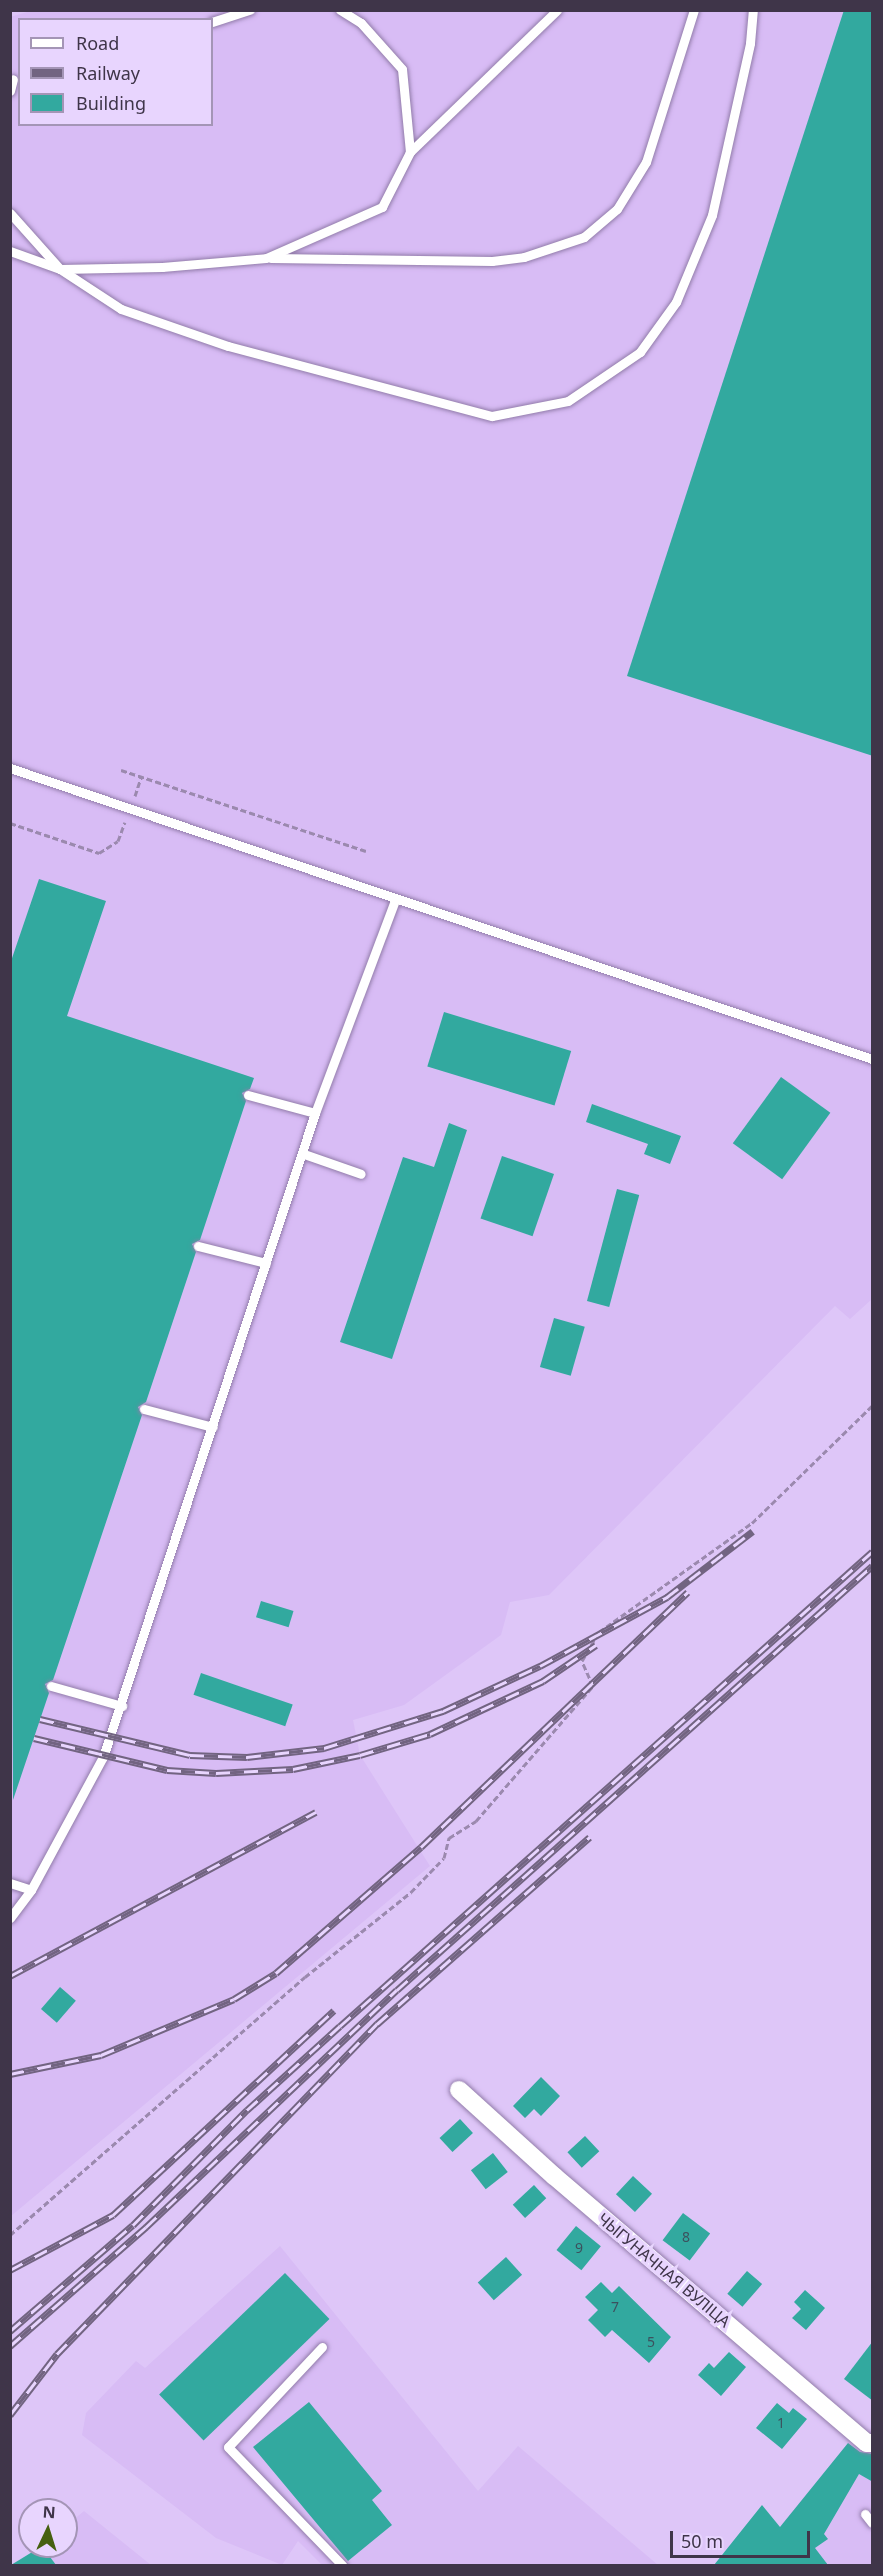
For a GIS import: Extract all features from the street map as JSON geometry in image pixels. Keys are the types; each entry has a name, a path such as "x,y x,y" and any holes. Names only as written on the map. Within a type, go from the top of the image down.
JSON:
{"street":[{"name":"ЧЫГУНАЧНАЯ ВУЛІЦА","path":"459,2090 589,2206 867,2443 873,2443"}],"lane":[{"path":"213,22 250,10"},
{"path":"340,10 361,23 402,69 410,152"},
{"path":"266,258 382,207 410,152 557,10"},
{"path":"10,213 60,269 162,267 266,258 492,261 524,257 584,237 617,209 646,162 694,10"},
{"path":"10,251 60,269 121,309 228,346 492,416 568,401 640,352 676,302 712,215 750,43 753,10"},
{"path":"10,91 14,79"},
{"path":"10,768 131,807 395,900 873,1059"},
{"path":"10,1918 31,1890 103,1758 122,1706 315,1113 395,900"},
{"path":"248,1095 315,1113"},
{"path":"303,1154 361,1174"},
{"path":"198,1246 266,1263"},
{"path":"144,1409 213,1427"},
{"path":"51,1686 122,1706"},
{"path":"10,1883 31,1890"},
{"path":"322,2347 228,2447 343,2565"},
{"path":"865,2514 873,2523"}],"path":[{"path":"121,770 366,851"},
{"path":"10,823 99,853 118,841 141,777"},
{"path":"10,2235 305,1977 411,1892 444,1858 449,1838 476,1821 593,1686 582,1661 599,1632 752,1523 873,1406"}],"shaded area":[{"path":"34,10 872,11 872,1299 850,1319 835,1306 549,1595 510,1602 501,1635 404,1705 353,1720 360,1755 430,1866 11,2216 10,17"},
{"path":"280,2246 478,2491 518,2446 658,2565 322,2565 298,2541 282,2565 216,2538 82,2435 86,2413 136,2361 145,2368"},
{"path":"848,2443 872,2452 872,2565 814,2565 782,2524"},
{"path":"84,2511 151,2565 11,2566 23,2558 78,2558 78,2516"}],"building":[{"path":"844,10 873,10 873,756 627,676"},
{"path":"39,879 106,901 67,1016 254,1078 250,1089 242,1093 246,1101 200,1240 192,1244 196,1252 146,1402 138,1407 142,1415 53,1680 45,1684 49,1693 13,1800 10,964"},
{"path":"444,1012 571,1051 555,1105 427,1067"},
{"path":"781,1077 830,1113 782,1179 733,1143"},
{"path":"592,1104 681,1136 670,1164 644,1154 648,1144 586,1122"},
{"path":"449,1123 467,1130 392,1359 340,1342 403,1157 434,1167"},
{"path":"502,1156 554,1174 533,1236 481,1218"},
{"path":"617,1189 639,1195 609,1307 587,1301"},
{"path":"554,1318 585,1327 571,1376 540,1367"},
{"path":"261,1601 294,1611 289,1627 256,1617"},
{"path":"201,1673 293,1705 285,1726 194,1695"},
{"path":"60,1987 76,2001 57,2023 41,2009"},
{"path":"541,2077 560,2096 541,2116 534,2109 525,2118 513,2106"},
{"path":"460,2119 473,2133 452,2152 440,2138"},
{"path":"585,2136 599,2151 582,2168 567,2152"},
{"path":"493,2153 508,2172 486,2189 471,2170"},
{"path":"633,2176 652,2194 635,2212 616,2194"},
{"path":"534,2185 546,2198 525,2218 513,2205"},
{"path":"683,2213 710,2233 690,2261 663,2240"},
{"path":"576,2226 601,2246 581,2270 556,2250"},
{"path":"506,2257 522,2275 494,2300 478,2282"},
{"path":"747,2271 762,2284 742,2307 727,2294"},
{"path":"285,2273 329,2319 204,2441 159,2395"},
{"path":"601,2282 612,2293 619,2286 671,2337 649,2363 612,2330 605,2337 588,2320 598,2310 585,2297"},
{"path":"805,2290 825,2308 806,2330 792,2318 801,2309 794,2302"},
{"path":"873,2341 873,2401 844,2379"},
{"path":"729,2352 746,2367 721,2396 698,2375 709,2363 714,2368"},
{"path":"309,2402 382,2491 372,2500 392,2525 348,2561 253,2447"},
{"path":"777,2403 789,2413 793,2408 807,2419 782,2449 756,2428"},
{"path":"848,2443 860,2452 873,2454 873,2482 859,2474 824,2534 828,2539 815,2548 828,2565 714,2565 762,2505 780,2527"},
{"path":"22,2558 51,2558 56,2565 11,2565"}],"railway":[{"path":"40,1719 190,1755 247,1757 324,1748 443,1711 540,1666 667,1597 753,1531"},
{"path":"10,2331 133,2225 247,2110 872,1552"},
{"path":"10,2346 146,2227 397,1990 872,1566"},
{"path":"10,2074 101,2055 234,1999 276,1973 421,1847 688,1592"},
{"path":"34,1738 167,1770 216,1773 293,1769 360,1755 430,1734 543,1681 596,1645"},
{"path":"10,1976 316,1812"},
{"path":"10,2415 57,2354 377,2024 590,1837"},
{"path":"10,2270 113,2215 334,2010"}]}
